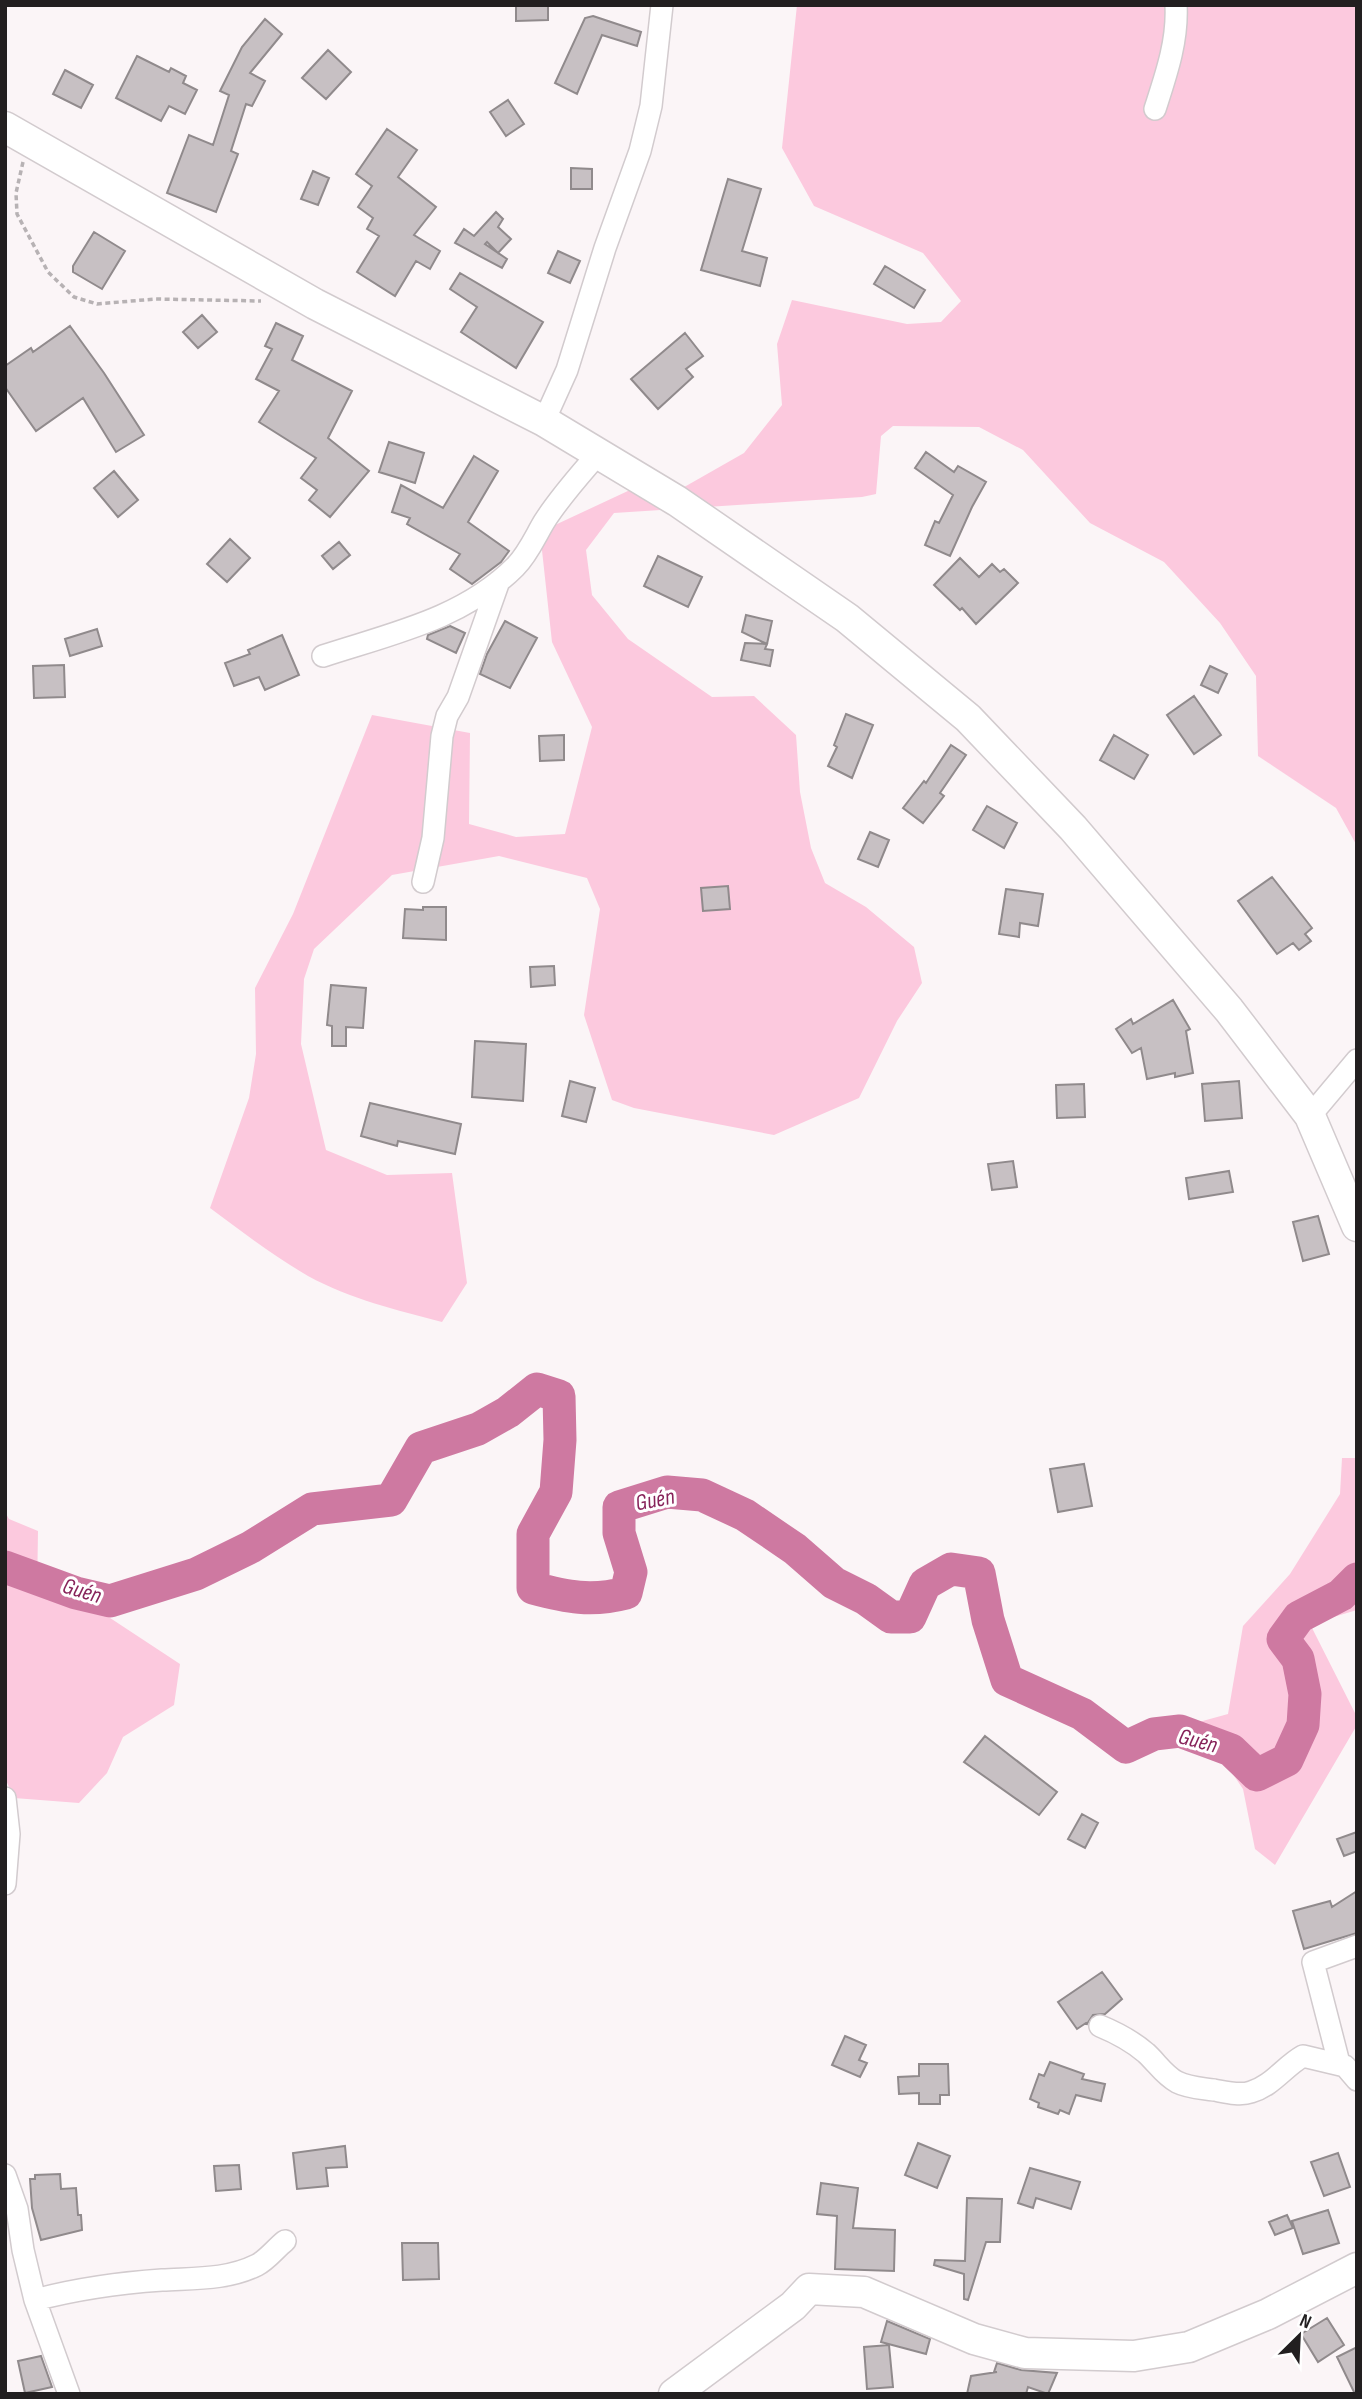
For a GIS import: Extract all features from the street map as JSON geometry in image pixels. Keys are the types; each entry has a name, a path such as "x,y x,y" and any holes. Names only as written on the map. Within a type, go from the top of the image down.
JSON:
{"main road":[{"path":"5,127 315,304 544,421 677,501 847,618 968,718 1073,828 1212,990 1310,1116 1357,1226"},
{"path":"674,2394 793,2306 809,2289 864,2292 974,2339 1025,2353 1134,2356 1189,2347 1268,2314 1357,2268"}],"street":[{"path":"544,421 567,370 613,223 640,151 651,106 662,5"},
{"path":"1155,109 1174,39 1176,5"},
{"path":"323,656 420,626 450,613 491,588 516,566 528,551 544,522 597,454"},
{"path":"423,882 433,838 442,736 447,716 458,697 499,581"},
{"path":"1310,1116 1357,1060"},
{"path":"5,1798 9,1834 5,1884"},
{"path":"1339,2063 1313,1962 1357,1946"},
{"path":"1100,2026 1128,2040 1178,2082 1195,2088 1250,2093 1303,2056 1339,2063 1357,2080"},
{"path":"5,2175 17,2209 35,2300 69,2394"},
{"path":"35,2300 69,2291 110,2285 198,2280 225,2275 258,2264 285,2241"}],"path":[{"path":"31,143 20,170 16,214 48,272 74,297 97,304 155,299 267,301"}],"shaded area":[{"path":"797,5 1357,5 1357,846 1336,808 1258,756 1256,676 1220,623 1164,562 1090,523 1023,450 979,427 893,426 881,436 876,494 614,513 586,550 592,595 628,639 712,697 754,696 796,735 800,792 811,848 825,883 866,907 914,947 922,983 897,1021 859,1098 774,1135 634,1108 612,1100 584,1015 600,909 587,878 499,856 392,875 314,949 304,979 301,1044 326,1150 387,1175 452,1173 467,1283 442,1322 374,1303 308,1276 210,1208 249,1098 256,1054 255,988 293,914 372,715 470,733 469,824 516,837 565,834 592,727 552,642 540,532 630,490 679,490 744,453 782,405 777,344 792,300 907,324 941,322 961,301 923,253 814,206 782,148"},
{"path":"1342,1458 1357,1458 1357,1610 1310,1624 1357,1717 1357,1725 1275,1865 1255,1849 1243,1789 1226,1764 1188,1725 1228,1714 1243,1626 1290,1574 1340,1494"},
{"path":"5,1512 9,1519 38,1531 37,1594 101,1612 180,1664 174,1705 123,1737 107,1773 79,1803 14,1798 5,1778"}],"building":[{"path":"516,5 548,5 548,20 516,21"},
{"path":"593,16 641,32 637,46 602,35 577,94 555,83 585,18"},
{"path":"265,19 282,34 250,73 265,81 252,106 246,104 231,151 238,154 216,212 167,193 189,135 213,145 229,95 220,91 242,47"},
{"path":"328,50 351,72 326,99 302,78"},
{"path":"137,56 169,72 171,68 186,76 183,83 197,90 185,114 169,106 161,121 116,98"},
{"path":"65,70 93,85 81,108 53,94"},
{"path":"508,100 524,124 506,136 490,112"},
{"path":"387,129 417,150 398,177 436,207 414,235 440,251 430,269 416,261 395,296 357,272 379,236 367,229 373,218 358,207 372,186 356,174"},
{"path":"571,168 592,169 592,189 571,189"},
{"path":"313,171 329,178 318,205 301,199"},
{"path":"728,179 761,189 742,251 767,258 760,286 701,270"},
{"path":"496,212 503,219 498,227 511,239 498,253 507,259 502,268 455,243 464,229 474,236"},
{"path":"94,232 125,251 102,289 73,272 73,266"},
{"path":"558,251 580,261 570,283 548,273"},
{"path":"885,266 925,290 914,308 874,284"},
{"path":"460,273 543,322 516,368 461,332 477,307 450,289"},
{"path":"202,315 217,332 198,348 183,332"},
{"path":"276,323 303,336 292,360 352,391 328,438 369,471 330,517 309,500 317,490 301,478 316,458 259,422 279,391 256,379 272,349 265,346"},
{"path":"70,326 144,435 116,452 83,398 36,431 5,387 5,366 31,348 33,352"},
{"path":"685,333 703,356 686,369 693,377 658,409 631,379"},
{"path":"389,442 424,453 415,483 379,472"},
{"path":"926,452 954,472 958,466 986,482 950,556 925,545 935,521 939,523 953,495 915,468"},
{"path":"474,456 498,471 468,522 509,551 501,562 472,584 450,569 460,554 407,524 410,518 392,512 401,485 443,508"},
{"path":"114,471 138,500 118,517 94,488"},
{"path":"230,539 250,558 227,582 207,564"},
{"path":"339,542 350,555 333,569 322,556"},
{"path":"658,556 702,577 688,607 644,586"},
{"path":"960,558 979,577 992,564 1000,572 1004,569 1018,583 976,624 962,608 960,610 934,585"},
{"path":"746,615 772,621 767,644 742,632"},
{"path":"505,621 537,638 510,688 480,674 487,654"},
{"path":"450,626 465,633 456,653 427,639 428,635"},
{"path":"97,629 102,646 70,656 65,639"},
{"path":"282,635 299,675 265,690 259,677 234,686 225,663 250,654 248,650"},
{"path":"745,643 767,644 765,649 773,650 770,666 741,660"},
{"path":"64,665 65,697 34,698 33,666"},
{"path":"1210,666 1227,674 1218,693 1201,685"},
{"path":"1194,696 1221,735 1194,754 1167,715"},
{"path":"846,714 873,725 852,778 828,766 837,747 834,745"},
{"path":"564,735 564,760 540,761 539,736"},
{"path":"1114,735 1148,755 1134,779 1100,760"},
{"path":"951,745 966,755 940,793 944,796 923,823 903,808 924,781 926,783"},
{"path":"987,806 1017,823 1004,848 973,830"},
{"path":"870,832 889,840 878,867 858,859"},
{"path":"1272,877 1312,928 1305,934 1311,941 1299,950 1293,943 1277,954 1238,901"},
{"path":"728,886 730,909 703,911 701,888"},
{"path":"1006,889 1043,894 1038,926 1020,923 1019,937 999,934"},
{"path":"423,907 446,907 446,940 403,938 405,909 423,910"},
{"path":"554,966 555,985 531,987 530,967"},
{"path":"331,985 366,988 363,1028 346,1027 346,1046 332,1046 332,1026 327,1025"},
{"path":"1173,1000 1190,1029 1186,1031 1193,1073 1175,1077 1175,1073 1147,1079 1141,1048 1132,1053 1116,1029 1131,1019 1133,1024"},
{"path":"475,1041 526,1044 523,1101 472,1097"},
{"path":"570,1081 595,1088 586,1122 562,1116"},
{"path":"1239,1081 1242,1118 1205,1121 1202,1084"},
{"path":"1084,1084 1085,1117 1057,1118 1056,1085"},
{"path":"370,1103 461,1124 455,1154 398,1141 397,1146 361,1136"},
{"path":"1013,1161 1017,1187 992,1190 988,1164"},
{"path":"1229,1171 1233,1192 1189,1199 1186,1178"},
{"path":"1318,1216 1329,1254 1303,1261 1293,1222"},
{"path":"1084,1464 1092,1506 1058,1512 1050,1469"},
{"path":"985,1736 1057,1792 1039,1815 964,1762"},
{"path":"1082,1814 1098,1823 1085,1848 1068,1839"},
{"path":"1357,1832 1357,1851 1344,1856 1337,1839"},
{"path":"1357,1891 1357,1933 1304,1949 1293,1911 1330,1901 1332,1907"},
{"path":"1102,1972 1122,1999 1105,2014 1093,2015 1087,2024 1077,2029 1058,2002"},
{"path":"845,2036 866,2045 859,2060 867,2063 860,2077 832,2065"},
{"path":"1050,2062 1084,2074 1082,2079 1105,2084 1101,2101 1076,2095 1069,2114 1060,2110 1058,2114 1038,2107 1039,2103 1030,2099 1039,2074 1044,2076"},
{"path":"919,2064 948,2064 949,2095 940,2095 940,2104 919,2104 919,2093 899,2094 898,2077 919,2076"},
{"path":"918,2143 950,2156 937,2188 905,2175"},
{"path":"345,2146 347,2167 326,2168 328,2186 297,2189 293,2153"},
{"path":"1338,2153 1350,2187 1324,2196 1311,2162"},
{"path":"239,2165 241,2189 216,2191 214,2166"},
{"path":"1030,2168 1080,2182 1071,2209 1036,2198 1033,2208 1018,2203"},
{"path":"60,2174 61,2189 76,2188 82,2230 41,2240 32,2208 30,2179 35,2179 35,2175"},
{"path":"821,2183 858,2188 853,2228 895,2230 894,2271 835,2269 837,2216 817,2214"},
{"path":"967,2198 1002,2199 1000,2242 986,2242 968,2300 964,2299 964,2274 934,2265 935,2260 965,2261"},
{"path":"1328,2210 1339,2243 1303,2254 1292,2221"},
{"path":"1287,2215 1293,2228 1275,2235 1269,2222"},
{"path":"402,2243 438,2243 439,2279 403,2280"},
{"path":"1327,2318 1344,2345 1318,2362 1301,2334"},
{"path":"887,2321 930,2339 926,2354 881,2342"},
{"path":"889,2345 893,2387 867,2389 864,2347"},
{"path":"1357,2347 1357,2394 1355,2394 1337,2357"},
{"path":"41,2356 52,2387 25,2393 18,2361"},
{"path":"997,2363 1021,2370 1057,2373 1048,2394 1028,2387 1026,2394 967,2394 971,2376 997,2372 994,2372"}],"waterway":[{"name":"Guén","path":"5,1567 76,1593 110,1601 196,1574 251,1547 312,1509 391,1500 421,1448 478,1429 508,1412 537,1389 559,1396 560,1440 556,1492 533,1534 533,1588 579,1597 626,1593 631,1572 619,1533 619,1507 667,1492 702,1495 745,1515 795,1549 834,1583 866,1599 891,1617 910,1617 925,1584 951,1569 979,1573 988,1620 1007,1680 1082,1714 1126,1747 1154,1734 1180,1731 1231,1750 1257,1775 1287,1760 1303,1725 1305,1694 1298,1659 1283,1639 1299,1617 1341,1595 1357,1579"}]}
